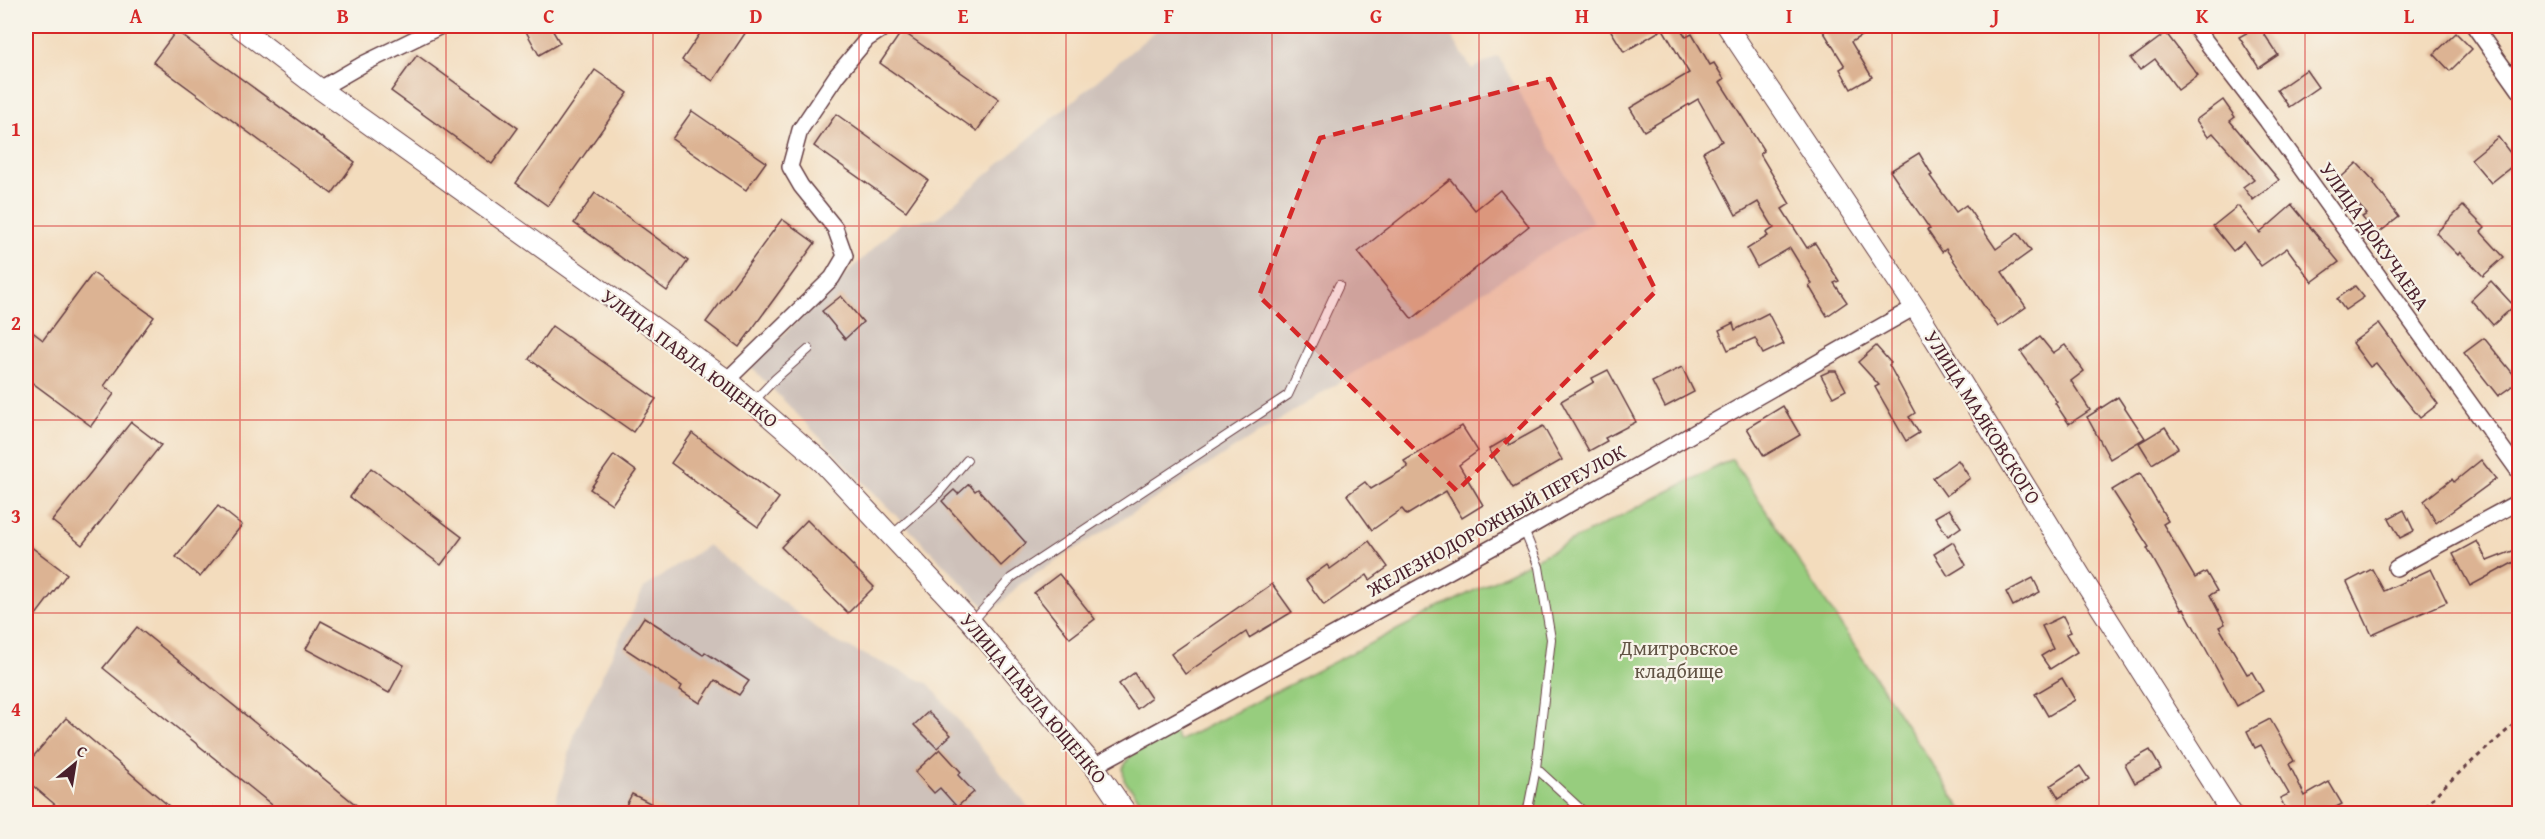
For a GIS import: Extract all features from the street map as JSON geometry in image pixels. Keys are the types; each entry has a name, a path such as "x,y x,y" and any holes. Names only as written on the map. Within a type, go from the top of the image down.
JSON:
{"street":[{"name":"УЛИЦА ПАВЛА ЮЩЕНКО","path":"238,26 320,89 727,380 823,463 972,623 1094,766 1127,813"},
{"path":"320,89 365,63 441,26"},
{"path":"727,380 832,278 845,255 835,228 801,186 790,167 800,130 837,75 867,39 886,26"},
{"name":"УЛИЦА МАЯКОВСКОГО","path":"1727,26 1915,307 2085,583 2232,813"},
{"name":"УЛИЦА ДОКУЧАЕВА","path":"2194,26 2266,121 2520,473"},
{"path":"2474,26 2520,91"},
{"name":"ЖЕЛЕЗНОДОРОЖНЫЙ ПЕРЕУЛОК","path":"1094,766 1524,530 1915,307"},
{"path":"2396,568 2520,501"}],"lane":[{"path":"972,623 1011,578 1288,395 1339,285"},
{"path":"753,402 809,349"},
{"path":"892,535 937,495 967,460"},
{"path":"1524,530 1539,567 1551,639 1536,768 1527,813"},
{"path":"1536,768 1586,813"}],"path":[{"path":"2420,813 2441,789 2520,719"}],"highlighted area":[{"path":"1550,79 1656,291 1457,491 1259,296 1320,138"}],"shaded area":[{"path":"1161,26 1445,26 1472,69 1498,56 1593,222 1020,584 991,613 750,366 900,223 935,219"},
{"path":"708,545 832,640 929,684 1033,813 552,814 576,730 644,588"}],"green space":[{"name":"Дмитровское кладбище","path":"1732,459 1964,813 1150,813 1124,780 1123,768 1130,756 1173,729 1179,741"}],"building":[{"path":"523,26 550,26 560,43 539,55"},
{"path":"705,26 750,26 713,81 682,60"},
{"path":"1608,26 1679,26 1686,37 1692,34 1710,65 1714,63 1724,79 1720,82 1764,151 1760,154 1790,204 1782,209 1807,248 1815,243 1839,281 1834,283 1847,302 1827,316 1809,286 1812,284 1790,248 1757,267 1747,249 1768,236 1766,233 1774,228 1758,202 1736,215 1703,152 1722,141 1698,99 1644,131 1630,108 1689,73 1663,29 1624,52"},
{"path":"1820,26 1877,26 1851,42 1872,77 1851,89 1840,69 1845,66"},
{"path":"2259,26 2278,55 2259,68 2239,37"},
{"path":"176,31 355,162 332,194 153,62"},
{"path":"902,31 999,99 977,131 880,63"},
{"path":"2166,33 2198,75 2178,90 2155,59 2140,70 2131,59"},
{"path":"2456,33 2472,49 2450,71 2434,54"},
{"path":"417,55 518,128 492,164 391,91"},
{"path":"595,70 628,93 548,206 516,183"},
{"path":"2306,70 2318,87 2289,107 2277,90"},
{"path":"2223,100 2235,117 2230,121 2279,180 2253,200 2243,187 2254,179 2213,133 2208,137 2196,120"},
{"path":"692,111 766,162 746,190 672,139"},
{"path":"836,114 928,180 906,211 814,146"},
{"path":"2498,137 2517,162 2491,183 2471,159"},
{"path":"1919,153 1932,175 1930,176 1956,212 1966,205 1996,249 2018,233 2031,251 2002,272 2026,307 1998,327 1946,249 1942,252 1927,230 1930,229 1890,171"},
{"path":"2357,163 2375,182 2374,184 2399,217 2376,235 2362,217 2367,214 2337,181"},
{"path":"1450,179 1475,210 1500,190 1529,226 1412,319 1358,252"},
{"path":"595,193 688,261 667,291 574,223"},
{"path":"2292,205 2339,262 2312,282 2287,248 2261,266 2244,242 2233,251 2213,226 2238,206 2260,233"},
{"path":"2463,206 2485,228 2481,232 2504,257 2483,276 2460,252 2458,255 2436,233"},
{"path":"782,219 815,243 739,347 706,322"},
{"path":"93,273 154,317 104,386 114,394 91,426 26,378 26,327 43,340"},
{"path":"2491,281 2514,306 2493,325 2471,300"},
{"path":"2355,286 2364,297 2345,310 2337,299"},
{"path":"841,296 863,322 845,339 822,311"},
{"path":"1768,313 1784,344 1763,354 1755,338 1728,350 1719,330 1733,323 1735,330"},
{"path":"2379,323 2438,404 2420,418 2376,363 2370,367 2352,343"},
{"path":"552,326 656,399 633,432 529,359"},
{"path":"2040,337 2053,353 2065,345 2084,371 2071,381 2090,410 2069,424 2055,403 2057,402 2021,352"},
{"path":"2484,338 2519,381 2498,396 2464,353"},
{"path":"1876,346 1891,363 1889,365 1915,413 1909,417 1919,433 1906,441 1875,387 1879,385 1858,362"},
{"path":"1682,367 1694,392 1665,407 1652,382"},
{"path":"1608,370 1636,422 1605,438 1607,441 1589,451 1561,401 1594,382 1592,378"},
{"path":"1836,371 1846,390 1833,397 1821,375"},
{"path":"2118,397 2145,438 2110,459 2087,417"},
{"path":"1783,406 1800,435 1764,456 1747,428"},
{"path":"131,422 161,445 82,545 52,521"},
{"path":"1462,426 1478,451 1459,465 1483,505 1462,518 1446,491 1407,515 1402,509 1372,530 1347,495 1365,482 1371,489 1408,467 1404,461"},
{"path":"1543,426 1562,460 1513,488 1489,449 1506,439 1509,445"},
{"path":"2165,427 2178,448 2152,464 2139,443"},
{"path":"692,433 779,498 758,527 671,463"},
{"path":"614,455 636,471 612,504 590,489"},
{"path":"1958,460 1970,478 1946,496 1933,478"},
{"path":"2481,460 2496,479 2436,523 2424,501 2452,479 2454,482"},
{"path":"371,468 462,537 441,565 350,497"},
{"path":"2140,473 2168,521 2163,524 2195,578 2206,572 2217,591 2210,595 2225,624 2219,627 2247,674 2252,672 2263,691 2237,706 2184,609 2182,610 2147,548 2149,547 2112,490"},
{"path":"969,484 975,491 978,489 1026,543 1001,566 942,501 954,490 958,494"},
{"path":"218,506 242,525 200,577 176,557"},
{"path":"1949,509 1961,527 1948,536 1935,517"},
{"path":"2404,510 2414,531 2400,538 2389,518"},
{"path":"807,520 874,587 848,613 781,547"},
{"path":"1369,541 1388,567 1370,580 1367,575 1324,605 1306,580 1327,565 1330,569"},
{"path":"2477,541 2487,561 2520,548 2520,559 2470,586 2453,554"},
{"path":"1953,542 1966,565 1948,576 1934,554"},
{"path":"26,543 67,574 26,628"},
{"path":"2372,569 2384,591 2431,569 2447,602 2372,635 2347,582"},
{"path":"1059,574 1095,619 1070,638 1034,593"},
{"path":"2033,578 2040,592 2013,606 2006,592"},
{"path":"1272,584 1292,612 1249,638 1246,632 1185,674 1171,654"},
{"path":"2063,616 2071,632 2066,634 2077,652 2050,669 2041,656 2053,649 2042,626"},
{"path":"644,617 703,655 705,652 749,681 739,695 715,680 700,703 680,690 682,686 624,648"},
{"path":"321,621 404,665 389,693 306,649"},
{"path":"137,627 366,813 282,813 103,668"},
{"path":"1134,673 1151,698 1137,709 1119,684"},
{"path":"2062,678 2075,700 2048,716 2035,694"},
{"path":"928,712 951,735 937,748 914,725"},
{"path":"66,718 177,813 65,813 26,780 26,765"},
{"path":"2270,719 2294,761 2289,764 2305,796 2329,782 2342,804 2325,813 2322,808 2311,813 2288,813 2280,798 2289,794 2261,745 2255,748 2247,731"},
{"path":"940,749 961,772 958,775 974,792 957,807 940,788 934,793 915,772"},
{"path":"2150,750 2161,769 2135,783 2125,764"},
{"path":"2080,766 2089,779 2059,798 2051,785"},
{"path":"632,794 670,813 622,813"}]}
